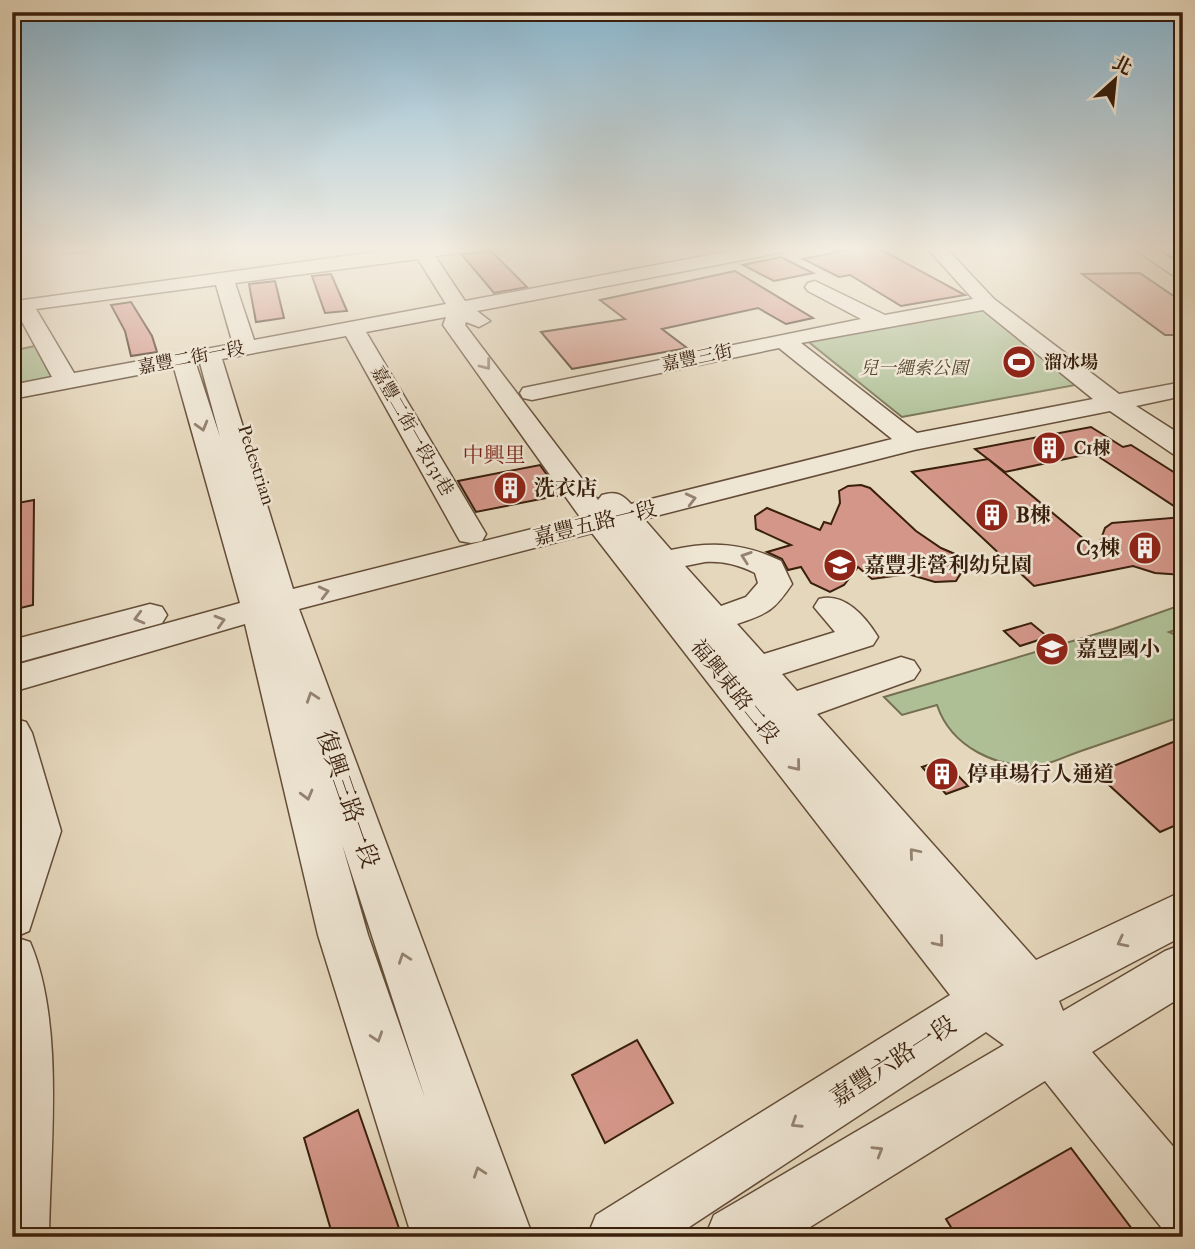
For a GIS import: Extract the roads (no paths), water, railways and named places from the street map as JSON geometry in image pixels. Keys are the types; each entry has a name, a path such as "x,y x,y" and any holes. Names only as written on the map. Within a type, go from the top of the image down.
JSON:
{"street":[{"path":"18,305 67,382"},
{"name":"復興三路一段","path":"221,305 215,354 271,592 343,935 443,1237"},
{"name":"福興東路二段","path":"457,305 479,321 532,393 604,510 663,561 791,708 1008,995"},
{"name":"嘉豐二街一段","path":"12,392 473,305"},
{"path":"850,305 882,322"},
{"name":"嘉豐三街","path":"532,393 783,340 974,305"},
{"path":"990,305 1107,397 1183,448"},
{"name":"福興東路二段","path":"459,308 454,325 510,397 1183,1205"},
{"name":"嘉豐二街一段131巷","path":"353,328 471,534"},
{"path":"783,340 902,436"},
{"name":"嘉豐五路一段","path":"12,652 271,592 902,436 1107,397 1183,377"},
{"name":"嘉豐五路一段","path":"1107,397 1183,389"},
{"name":"嘉豐五路一段","path":"12,679 271,592 471,534 604,510"},
{"path":"663,561 702,552 723,551 749,556 770,568 775,584 758,605 714,620"},
{"name":"復興三路一段","path":"271,592 502,1237"},
{"path":"757,669 860,637 831,607"},
{"path":"791,708 901,670"},
{"path":"12,733 39,831 12,916"},
{"name":"嘉豐六路一段","path":"618,1237 1008,995 1183,912"},
{"path":"12,959 25,1041 18,1237"},
{"path":"736,1237 1183,968"}],"place":[{"name":"溜冰場","path":"1019,362"},
{"name":"C1棟","path":"1049,448"},
{"name":"洗衣店","path":"510,488"},
{"name":"B棟","path":"992,515"},
{"name":"C3棟","path":"1145,548"},
{"name":"嘉豐非營利幼兒園","path":"840,565"},
{"name":"嘉豐國小","path":"1052,649"},
{"name":"停車場行人通道","path":"942,774"}],"district":[{"name":"中興里","path":"494,455"}],"park label":[{"name":"兒一繩索公園","path":"914,368"}]}
